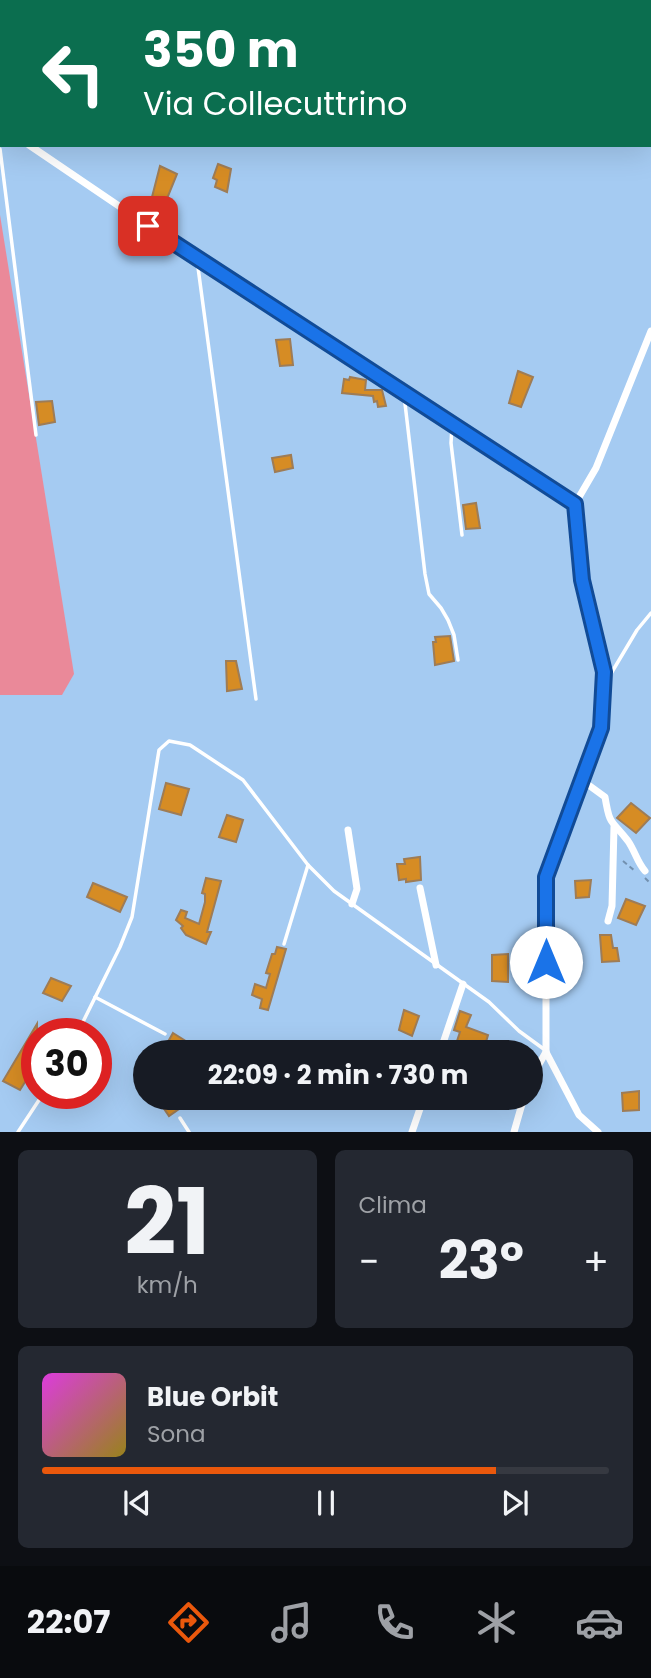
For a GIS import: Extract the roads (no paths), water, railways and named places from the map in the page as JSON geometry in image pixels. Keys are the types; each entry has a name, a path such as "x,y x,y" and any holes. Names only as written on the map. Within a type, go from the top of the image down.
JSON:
{"street":[{"path":"32,147 197,259 575,504"},
{"path":"598,1132 579,1115 546,1052 546,877 601,728 604,672 582,580 575,504 596,468 651,331"},
{"path":"583,781 605,797 609,822 629,843 637,862 645,871"},
{"path":"608,921 612,906 614,827"},
{"path":"348,830 357,889 352,904"},
{"path":"420,888 436,965"},
{"path":"444,1040 463,984"},
{"path":"543,1057 546,1052"},
{"path":"412,1132 420,1110"},
{"path":"513,1132 520,1110"}],"lane":[{"path":"0,149 36,435"},
{"path":"197,259 256,699"},
{"path":"404,393 429,594 448,620 454,635 458,660"},
{"path":"452,424 451,443 462,535"},
{"path":"603,687 651,612"},
{"path":"84,1018 132,917 145,848 149,806 162,746 169,741 190,745 243,780 308,865 334,891 463,984 546,1052"},
{"path":"284,944 308,865"},
{"path":"95,997 166,1034"},
{"path":"18,1132 33,1109"},
{"path":"180,1118 189,1132"}]}
